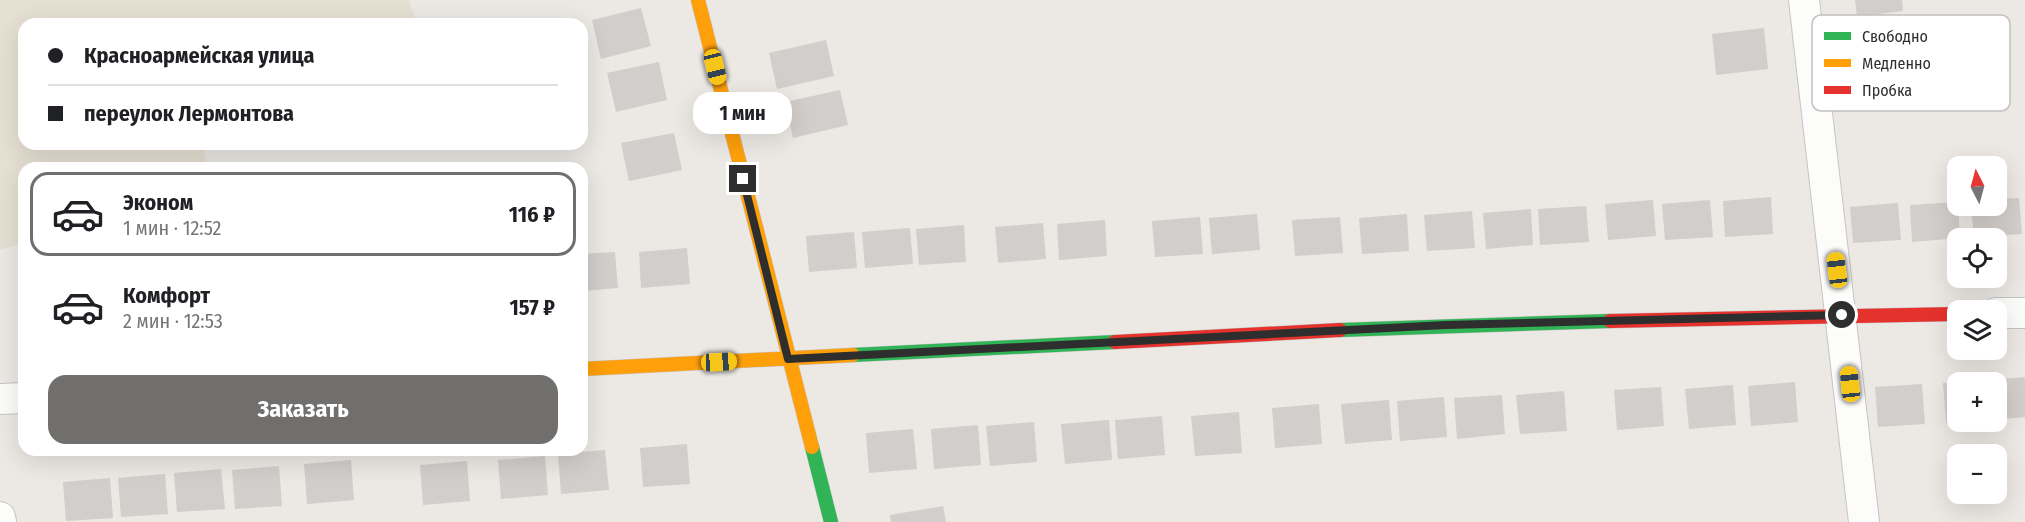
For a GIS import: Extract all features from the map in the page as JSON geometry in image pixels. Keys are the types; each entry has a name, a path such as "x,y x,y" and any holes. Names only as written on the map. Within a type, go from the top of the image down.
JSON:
{"street":[{"path":"698,0 831,522"},
{"path":"1804,0 1812,66"},
{"path":"1817,111 1864,522"},
{"path":"2007,313 2025,313"},
{"path":"588,369 1446,325 1947,314"},
{"path":"0,399 18,398"},
{"path":"0,517 1,522"}],"shaded area":[{"path":"0,0 409,0 415,18 18,18 18,150 204,150 206,162 18,162 18,245 0,250"}],"building":[{"path":"1855,0 1902,0 1903,11 1857,15"},
{"path":"641,8 651,46 601,59 592,20"},
{"path":"1764,28 1768,69 1716,75 1712,34"},
{"path":"826,40 834,76 777,89 769,53"},
{"path":"659,62 667,100 616,112 607,73"},
{"path":"840,90 848,125 793,138 785,102"},
{"path":"674,133 682,170 629,181 621,143"},
{"path":"1771,197 1773,234 1725,237 1723,201"},
{"path":"2019,198 2022,234 2007,235 2007,228 1973,228 1972,216 2007,216 2007,199"},
{"path":"1653,200 1656,236 1608,240 1605,204"},
{"path":"1710,200 1713,237 1665,240 1662,204"},
{"path":"1898,203 1901,240 1853,243 1850,207"},
{"path":"1947,203 1947,216 1959,216 1959,228 1947,228 1947,239 1912,242 1910,205"},
{"path":"1586,206 1589,242 1540,245 1538,209"},
{"path":"1531,209 1533,245 1486,249 1483,213"},
{"path":"1472,211 1475,248 1427,251 1424,215"},
{"path":"1257,214 1260,250 1212,254 1209,218"},
{"path":"1407,214 1409,251 1362,254 1359,218"},
{"path":"1200,217 1203,254 1155,257 1152,221"},
{"path":"1340,217 1343,253 1295,256 1292,220"},
{"path":"1105,220 1107,256 1059,260 1057,224"},
{"path":"1043,223 1046,259 998,263 995,227"},
{"path":"964,225 966,262 919,265 916,229"},
{"path":"910,228 913,264 865,268 862,232"},
{"path":"854,232 857,268 809,272 806,236"},
{"path":"687,248 690,284 641,288 639,252"},
{"path":"615,252 618,288 588,290 588,254"},
{"path":"2025,377 2025,417 2007,419 2007,379"},
{"path":"1795,382 1798,422 1751,426 1748,386"},
{"path":"1943,383 1947,383 1947,423 1946,423"},
{"path":"1922,384 1925,424 1878,427 1875,387"},
{"path":"1733,385 1736,425 1689,429 1685,389"},
{"path":"1661,387 1664,426 1617,430 1614,390"},
{"path":"1564,391 1567,431 1520,434 1516,395"},
{"path":"1502,395 1505,434 1457,439 1454,398"},
{"path":"1444,397 1447,437 1400,441 1397,401"},
{"path":"1389,400 1392,440 1345,444 1341,404"},
{"path":"1319,404 1322,444 1275,448 1272,408"},
{"path":"1239,412 1242,453 1195,456 1191,416"},
{"path":"1162,416 1165,455 1118,459 1115,420"},
{"path":"1109,420 1112,460 1065,464 1061,424"},
{"path":"1034,422 1037,462 990,466 986,426"},
{"path":"978,425 981,465 934,469 931,429"},
{"path":"913,429 917,469 869,473 866,433"},
{"path":"687,444 690,484 643,487 640,448"},
{"path":"605,450 609,490 561,494 558,456 588,456 588,451"},
{"path":"545,456 548,495 501,499 498,460"},
{"path":"351,460 354,500 307,504 304,464"},
{"path":"467,461 470,501 423,505 420,465"},
{"path":"279,466 282,506 235,509 232,470"},
{"path":"221,469 225,509 177,512 174,473"},
{"path":"165,474 168,514 121,517 118,478"},
{"path":"110,478 113,518 66,521 63,482"},
{"path":"943,506 946,522 891,522 890,515"}],"traffic: fast":[{"path":"1340,330 1610,321"},
{"path":"853,355 1115,342"},
{"path":"812,447 831,522"}],"traffic: slow":[{"path":"698,0 812,447"},
{"path":"588,369 853,355"}],"traffic: jam":[{"path":"1610,321 1947,314"},
{"path":"1115,342 1340,330"}],"route":[{"path":"743,179 788,359 1446,325 1842,315"}]}
